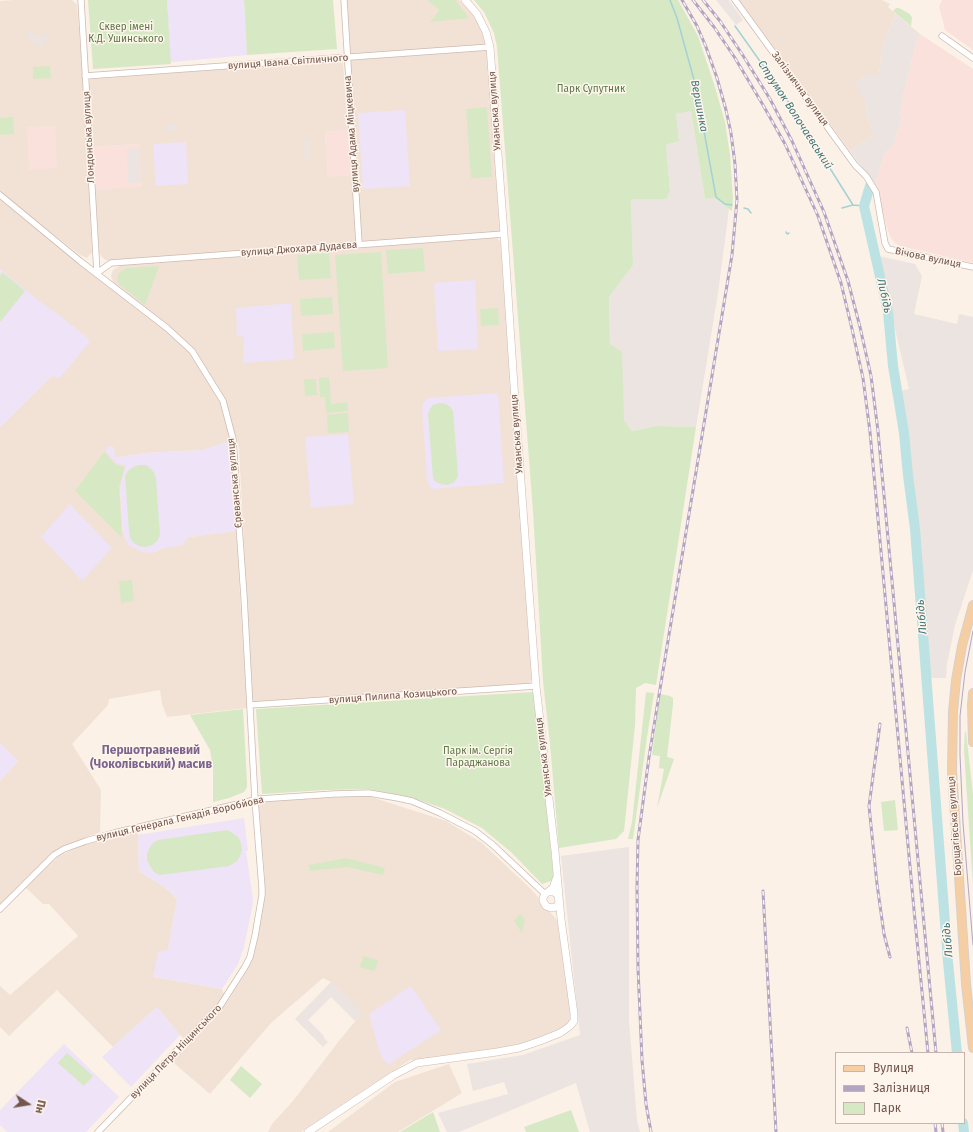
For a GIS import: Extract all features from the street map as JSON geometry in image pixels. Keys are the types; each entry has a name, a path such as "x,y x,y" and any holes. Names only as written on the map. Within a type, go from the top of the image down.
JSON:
{"main road":[{"name":"Борщагівська вулиця","path":"973,605 962,646 956,680 953,712 952,770 966,984 973,1048"},
{"path":"973,693 973,742"}],"street":[{"name":"Лондонська вулиця","path":"81,0 97,273"},
{"name":"вулиця Адама Міцкевича","path":"344,0 359,244"},
{"name":"Уманська вулиця","path":"308,1132 394,1075 417,1063 519,1048 540,1042 560,1033 574,1021 561,919 536,686 490,47 486,32 477,14 465,0"},
{"name":"Залізнична вулиця","path":"735,0 855,166 866,176"},
{"path":"942,36 973,58"},
{"name":"вулиця Івана Світличного","path":"86,76 490,47"},
{"name":"Вічова вулиця","path":"866,176 876,192 885,242 888,249 973,267"},
{"name":"Єреванська вулиця","path":"0,195 185,344 197,357 223,401 233,439 244,597 255,800"},
{"name":"вулиця Джохара Дудаєва","path":"97,273 111,263 504,234"},
{"name":"вулиця Пилипа Козицького","path":"250,705 536,686"},
{"name":"вулиця Генерала Генадія Воробйова","path":"0,909 54,855 64,849 95,838 255,800 334,794 369,793 412,801 440,813 475,831 493,845 546,893"},
{"name":"вулиця Петра Ніщинського","path":"98,1132 220,1006 250,957 262,895 255,800"},
{"path":"557,875 556,883 553,888 546,893 543,898 544,904 551,908 561,919"},
{"path":"546,893 556,893 560,900 556,907 551,908"}],"shaded area":[{"path":"72,0 77,5 83,78 92,252 87,258 80,255 0,192 0,1"},
{"path":"167,0 244,0 247,55 172,62 170,59"},
{"path":"345,0 459,0 474,15 486,42 482,46 352,55 349,54"},
{"path":"716,0 729,0 743,20 736,25"},
{"path":"739,0 882,0 890,4 888,7 896,14 886,37 882,52 879,75 867,75 860,78 867,101 866,114 874,135 850,151"},
{"path":"942,0 973,0 973,50 945,30 939,6"},
{"path":"896,14 920,34 915,46 899,114 902,115 894,144 885,153 875,184 850,151 874,135 866,114 867,101 864,101 855,83 860,78 867,75 879,75 882,52 886,37"},
{"path":"30,30 41,38 44,33 49,36 41,47 26,35"},
{"path":"920,34 973,69 973,263 900,246 895,243 888,231 875,184 885,153 894,144 902,115 899,114 915,46"},
{"path":"486,50 488,54 500,231 498,233 364,242 361,239 349,64 352,60"},
{"path":"339,61 343,63 348,130 325,132 328,176 352,175 357,239 354,242 109,261 101,256 99,252 95,190 139,144 92,147 88,83 91,79"},
{"path":"405,110 410,186 363,189 358,113"},
{"path":"691,111 705,199 714,198 729,209 718,293 696,427 656,426 632,431 624,420 610,344 609,297 633,265 631,199 670,191 666,145 679,141 676,114"},
{"path":"178,124 178,130 166,131 165,125"},
{"path":"55,126 57,168 29,170 27,127"},
{"path":"348,130 352,175 328,177 325,132"},
{"path":"309,140 310,161 305,161 304,141"},
{"path":"186,142 188,184 156,186 153,144"},
{"path":"139,144 142,187 95,190 92,147"},
{"path":"139,148 141,182 128,183 127,149"},
{"path":"0,198 186,347 197,362 220,401 230,441 203,450 146,453 115,458 126,466 120,488 123,533 152,553 188,537 236,531 247,708 167,717 162,704 160,690 109,699 108,705 72,744 101,790 100,832 57,849 0,905 0,781 18,761 0,743 0,427 53,375 0,332"},
{"path":"497,238 501,244 532,679 524,686 254,703 252,699 239,448 224,402 197,354 178,336 114,285 111,276 113,270 121,265"},
{"path":"878,256 915,264 922,276 914,314 957,324 959,314 973,317 973,570 955,625 947,664 946,678 932,678 929,676 911,488 899,391 909,389"},
{"path":"0,269 88,338 89,343 59,379 53,375 0,427"},
{"path":"475,280 478,349 438,351 434,283"},
{"path":"291,303 294,359 243,363 244,337 237,336 236,308"},
{"path":"498,393 504,483 433,489 429,486 427,480 422,408 425,400 428,398"},
{"path":"348,434 354,504 311,508 305,437"},
{"path":"230,441 236,531 188,537 183,545 161,549 152,553 142,552 128,545 123,533 120,488 126,466 116,463 105,451 109,446 114,447 115,458 146,453 203,450"},
{"path":"70,504 112,548 82,581 41,537"},
{"path":"0,743 18,761 0,781"},
{"path":"368,796 446,821 482,843 534,892 557,920 572,1019 560,1032 521,1045 429,1059 410,1060 301,1132 268,1132 272,1124 293,1101 362,1013 331,982 323,978 271,1023 210,1094 172,1060 226,1004 247,971 255,948 264,899 265,878 259,807 260,802 265,800"},
{"path":"244,818 248,851 246,851 253,900 244,947 238,964 222,989 153,977 158,952 168,950 177,899 166,888 139,871 138,835"},
{"path":"136,830 138,835 139,871 166,888 177,899 168,950 153,977 222,989 224,994 222,1000 185,1039 157,1007 113,1047 57,990 9,1036 0,1027 0,986 10,995 78,936 49,904 43,904 25,887 58,857 78,847 101,839"},
{"path":"629,847 629,1020 637,1121 640,1132 590,1132 576,1083 459,1132 447,1132 438,1113 508,1094 504,1082 473,1091 467,1064 523,1055 580,1035 561,856"},
{"path":"331,982 363,1013 355,1021 331,997 308,1020 328,1042 323,1047 295,1019"},
{"path":"411,986 441,1030 388,1065 380,1054 369,1014"},
{"path":"157,1007 180,1035 131,1087 102,1057"},
{"path":"64,1044 119,1097 86,1132 7,1132 0,1125 0,1110"},
{"path":"449,1064 462,1093 398,1132 328,1132 395,1082"}],"green space":[{"name":"Сквер імені К.Д. Ушинського","path":"88,0 167,0 171,64 93,69"},
{"path":"244,0 333,0 337,49 247,55"},
{"path":"427,0 455,0 469,18 430,22 440,10"},
{"name":"Парк Супутник","path":"474,0 678,0 698,36 725,122 730,155 733,199 732,211 714,198 705,199 691,111 676,114 679,141 666,145 670,191 666,199 631,199 633,265 609,297 610,344 622,352 624,420 632,431 656,426 696,427 656,685 645,683 636,688 635,725 624,831 616,839 559,848 543,681 533,511 497,47 494,33 484,12"},
{"path":"896,8 910,14 912,18 911,26 893,11"},
{"path":"50,66 51,78 33,79 33,67"},
{"path":"487,107 492,177 471,178 466,109"},
{"path":"13,117 14,134 0,135 0,118"},
{"path":"423,248 425,271 388,274 386,250"},
{"path":"381,252 388,368 343,371 335,255"},
{"path":"329,253 331,278 299,280 297,255"},
{"path":"159,266 145,305 120,285 117,279 121,271 127,268"},
{"path":"2,272 25,291 0,322 0,276"},
{"path":"332,297 333,314 301,316 300,299"},
{"path":"498,308 499,325 481,326 480,309"},
{"path":"334,332 335,348 303,351 302,334"},
{"path":"329,377 331,404 347,402 348,411 326,413 325,397 320,397 319,378"},
{"path":"304,379 316,379 317,395 305,396"},
{"path":"440,403 446,404 453,411 458,475 453,483 447,485 436,482 433,478 428,414 433,405"},
{"path":"348,413 349,432 328,433 327,415"},
{"path":"104,452 115,464 125,467 119,487 122,538 75,491"},
{"path":"146,465 151,469 156,479 160,535 157,541 146,547 139,546 134,543 130,538 129,531 125,476 133,467"},
{"path":"132,580 134,601 121,603 119,581"},
{"name":"Парк ім. Сергія Параджанова","path":"534,692 554,880 542,884 512,853 482,828 445,809 410,797 368,789 262,794 256,709"},
{"path":"646,692 654,693 633,839 628,839 632,822"},
{"path":"660,694 673,698 667,757 674,759 657,808 664,769 659,768 660,756 652,755"},
{"path":"243,709 247,787 244,792 213,802 213,768 210,750 190,715"},
{"path":"965,731 973,794 973,885 964,750"},
{"path":"895,800 898,830 884,831 881,802"},
{"path":"227,830 238,837 242,850 237,861 229,866 160,875 154,872 147,860 149,849 152,844 158,840"},
{"path":"346,858 385,868 383,875 347,867 310,871 309,865"},
{"path":"520,914 525,920 522,933 514,921"},
{"path":"363,956 378,960 375,971 360,967"},
{"path":"67,1053 93,1076 84,1086 58,1063"},
{"path":"241,1066 262,1084 250,1098 230,1080"},
{"path":"571,1110 579,1132 526,1132 524,1127"},
{"path":"433,1112 440,1132 400,1132"}],"waterway":[{"name":"Вершинка","path":"670,0 677,18 696,87 716,197 725,204 732,205"},
{"name":"Струмок Волочаєвський","path":"735,26 784,95 853,205"},
{"name":"Либідь","path":"870,186 864,206 888,312 893,366 904,433 915,529 948,962 957,1052"},
{"name":"Вершинка","path":"842,208 853,205 864,206"},
{"name":"Вершинка","path":"744,208 748,209 751,213"},
{"name":"Вершинка","path":"786,232 787,234 789,233"},
{"name":"Либідь","path":"963,1124 964,1132"}],"tram line":[{"path":"973,631 965,672 960,716 963,823 973,945"}],"railway":[{"path":"651,1132 646,1104 642,1060 638,968 638,840 649,757 732,255 737,200 735,164 726,110 706,47 697,26 682,0"},
{"path":"693,0 735,58 763,105 785,144 818,216 841,283 863,378 870,432 928,1052"},
{"path":"703,0 720,21 770,99 792,141 824,212 848,281 871,376 878,431 936,1052"},
{"path":"880,724 869,806 877,884 884,934 890,957"},
{"path":"763,891 776,1132"},
{"path":"907,1028 912,1052"},
{"path":"935,1124 936,1132"},
{"path":"942,1124 943,1132"}],"district":[{"name":"Першотравневий (Чоколівський) масив","path":"151,758"}]}
